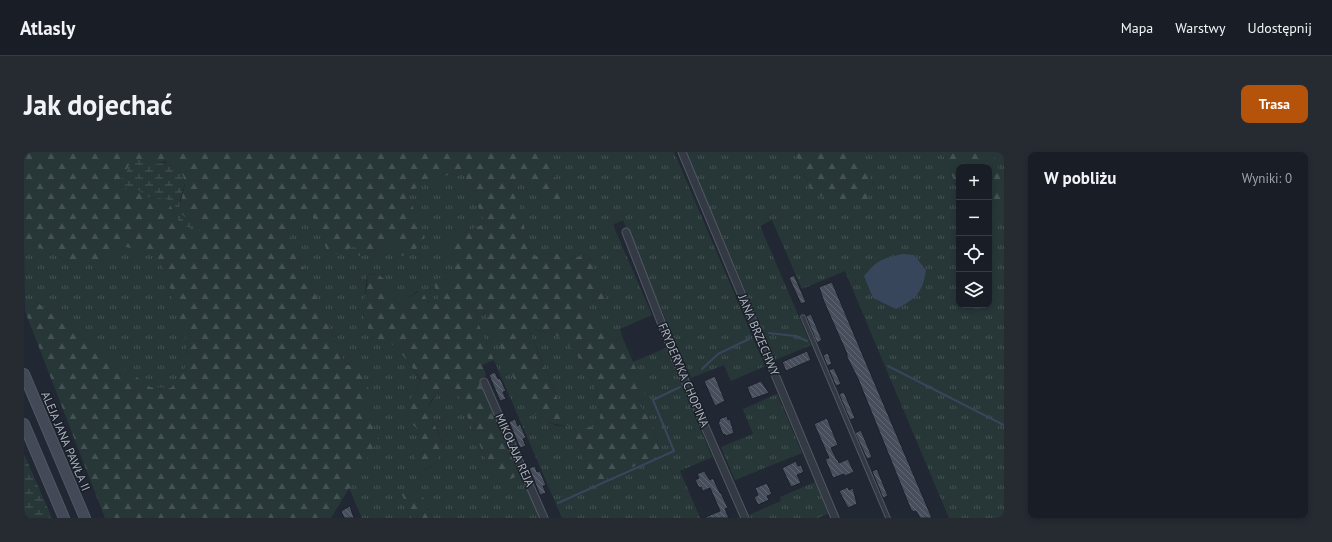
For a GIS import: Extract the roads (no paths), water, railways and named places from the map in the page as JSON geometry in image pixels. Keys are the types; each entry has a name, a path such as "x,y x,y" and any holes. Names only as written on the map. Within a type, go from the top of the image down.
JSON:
{"main road":[{"name":"ALEJA JANA PAWŁA II","path":"24,374 85,518"},
{"path":"24,424 64,518"}],"street":[{"name":"JANA BRZECHWY","path":"682,152 834,518"},
{"name":"FRYDERYKA CHOPINA","path":"626,232 675,358 745,518"},
{"name":"MIKOŁAJA REJA","path":"484,382 544,518"}],"lane":[{"path":"803,317 888,518"}],"water":[{"path":"903,254 914,255 926,270 925,278 917,294 909,302 896,309 873,298 864,276 881,260"}],"waterway":[{"path":"769,333 795,336 807,341"},
{"path":"702,369 718,354 749,339"},
{"path":"888,366 1004,425"},
{"path":"558,503 674,451 653,400 680,387"}]}
